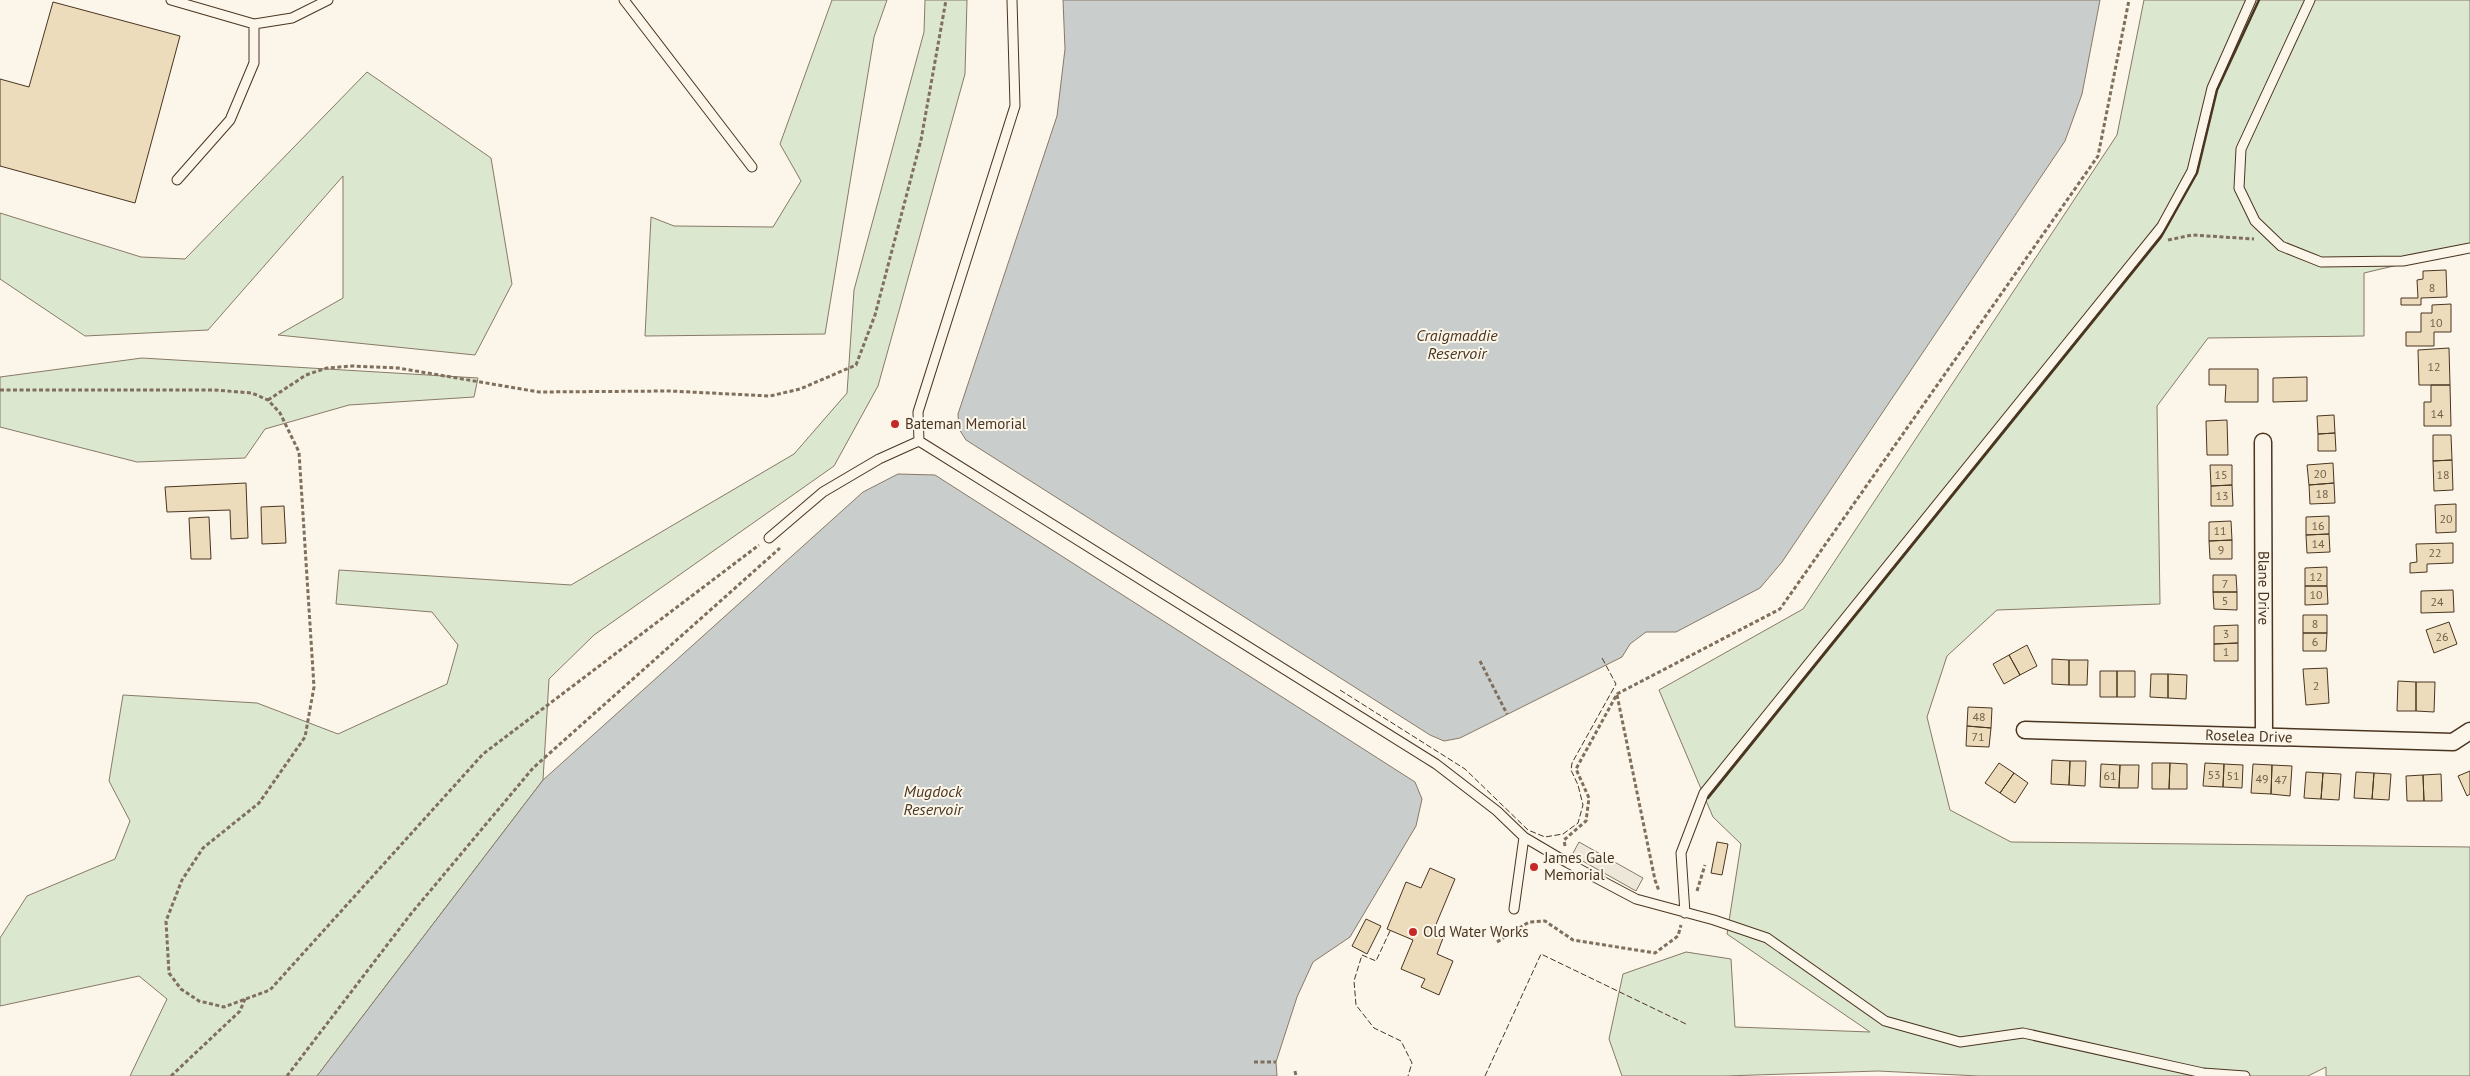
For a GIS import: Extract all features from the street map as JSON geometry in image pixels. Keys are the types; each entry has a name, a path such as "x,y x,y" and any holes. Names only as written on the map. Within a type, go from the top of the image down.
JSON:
{"street":[{"name":"Blane Drive","path":"2263,442 2264,735"},
{"name":"Roselea Drive","path":"2025,730 2264,735 2452,742 2470,731"}],"lane":[{"path":"171,0 254,24 292,18 328,0"},
{"path":"624,0 752,167"},
{"path":"919,441 918,412 1015,106 1012,0"},
{"path":"1685,913 1680,853 1704,793 2156,233 2192,171 2212,88 2251,0"},
{"path":"2310,0 2241,149 2239,188 2255,221 2279,244 2322,262 2403,261 2470,248"},
{"path":"177,180 230,120 254,63 254,24"},
{"path":"769,538 823,492 879,459 919,441"},
{"path":"919,441 1436,764 1497,811 1524,837 1636,899 1714,920 1767,938 1885,1021 1960,1042 2023,1033 2203,1073 2245,1076"},
{"path":"1514,909 1524,837"}],"path":[{"path":"268,400 306,375 327,368 352,366 398,368 539,392 670,391 770,396 800,388 856,365 875,315 921,140 946,0"},
{"path":"1568,863 1564,840 1586,821 1589,798 1576,769 1616,694 1780,609 2098,156 2129,0"},
{"path":"2156,233 2166,240 2192,235 2242,237 2279,244"},
{"path":"0,390 214,390 252,393 268,400 280,412 299,452 314,687 305,737 259,803 203,848 182,880 166,921 169,974 181,989 199,1001 224,1007 270,990 483,754 769,538"},
{"path":"287,1076 410,915 533,768 788,542"},
{"path":"1480,661 1507,714"},
{"path":"1616,694 1655,880 1666,907"},
{"path":"1498,942 1529,922 1545,921 1573,940 1654,953 1678,936 1685,913 1701,884 1705,865"},
{"path":"171,1076 240,1011 245,999"},
{"path":"1254,1062 1276,1062"},
{"path":"1296,1071 1296,1076"}],"green space":[{"path":"832,0 887,0 874,37 825,334 645,336 651,217 674,226 773,227 801,181 780,144"},
{"path":"925,0 967,0 965,74 878,386 834,466 594,635 549,679 543,780 317,1076 130,1076 167,999 139,976 0,1006 0,938 27,896 115,859 130,821 109,781 123,695 257,703 338,734 447,684 458,645 432,612 336,604 339,570 571,585 794,454 847,393 854,290 924,32"},
{"path":"2144,0 2470,0 2470,248 2364,273 2364,336 2208,338 2157,406 2160,604 1997,610 1947,656 1927,717 1950,810 2011,842 2470,847 2470,1076 2326,1076 2326,1067 2308,1076 1979,1076 1878,1071 1725,1076 1622,1076 1609,1039 1623,974 1686,952 1731,959 1735,1027 1870,1032 1727,934 1741,844 1713,817 1659,690 1803,609 2117,135"},
{"path":"367,72 491,158 512,284 475,355 278,335 343,298 343,176 208,330 85,336 0,279 0,213 141,257 185,259"},
{"path":"142,358 478,378 474,397 349,405 265,429 245,458 137,462 0,427 0,377"}],"shaded area":[{"path":"1579,842 1643,878 1636,891 1572,855"}],"water":[{"name":"Craigmaddie Reservoir","path":"1063,0 2100,0 2082,94 2065,141 1782,562 1760,588 1676,632 1646,632 1630,644 1622,657 1460,738 1444,741 1430,735 966,440 959,429 958,414 1057,116 1065,49"},
{"name":"Mugdock Reservoir","path":"898,474 935,475 1415,782 1422,799 1416,826 1350,937 1313,962 1297,997 1276,1062 1277,1076 317,1076 543,780 863,492"}],"building":[{"path":"53,2 180,36 135,203 0,166 0,79 29,87"},
{"path":"2446,270 2447,297 2421,298 2421,305 2401,305 2401,298 2418,298 2417,280 2423,279 2423,271"},
{"path":"2451,304 2451,332 2434,332 2434,346 2406,346 2406,332 2421,332 2421,313 2432,313 2432,305"},
{"path":"2449,348 2450,385 2419,385 2418,350"},
{"path":"2209,369 2258,369 2258,402 2225,402 2226,385 2209,385"},
{"path":"2307,377 2307,401 2273,402 2273,378"},
{"path":"2431,385 2450,385 2451,426 2424,426 2424,402 2431,402"},
{"path":"2334,415 2335,433 2318,434 2317,416"},
{"path":"2227,420 2228,455 2207,455 2206,421"},
{"path":"2335,433 2336,451 2318,451 2318,434"},
{"path":"2433,435 2451,435 2452,460 2433,461"},
{"path":"2452,460 2453,490 2434,491 2433,461"},
{"path":"2333,463 2334,483 2309,485 2307,465"},
{"path":"2210,465 2232,465 2232,485 2211,486"},
{"path":"246,483 248,538 231,539 230,510 167,512 165,487"},
{"path":"2334,483 2335,503 2310,504 2309,485"},
{"path":"2232,485 2233,506 2211,506 2211,486"},
{"path":"2456,504 2456,532 2436,533 2435,505"},
{"path":"284,506 286,543 262,544 261,507"},
{"path":"2329,516 2329,534 2306,535 2306,517"},
{"path":"209,517 211,559 191,559 189,518"},
{"path":"2231,521 2232,540 2209,541 2209,522"},
{"path":"2329,534 2330,552 2307,553 2306,535"},
{"path":"2232,540 2232,559 2210,559 2209,541"},
{"path":"2453,543 2453,563 2427,564 2427,572 2410,573 2410,563 2417,562 2416,544"},
{"path":"2327,567 2327,586 2305,586 2305,568"},
{"path":"2213,575 2236,575 2237,592 2213,592"},
{"path":"2305,586 2327,586 2328,604 2305,605"},
{"path":"2453,590 2454,612 2421,613 2421,591"},
{"path":"2213,592 2237,592 2237,610 2214,609"},
{"path":"2303,615 2327,615 2327,633 2303,633"},
{"path":"2449,622 2457,644 2434,653 2426,630"},
{"path":"2238,625 2238,643 2214,644 2214,626"},
{"path":"2303,633 2327,633 2326,651 2303,651"},
{"path":"2238,643 2238,661 2214,661 2214,644"},
{"path":"2027,645 2037,666 2020,675 2009,655"},
{"path":"2009,655 2020,675 2004,684 1993,664"},
{"path":"2052,659 2069,660 2069,685 2052,684"},
{"path":"2069,660 2088,660 2087,685 2069,685"},
{"path":"2327,668 2329,703 2306,705 2303,669"},
{"path":"2100,671 2117,671 2117,697 2100,697"},
{"path":"2117,671 2135,671 2135,697 2117,697"},
{"path":"2151,674 2168,674 2168,698 2150,697"},
{"path":"2168,674 2187,675 2186,699 2168,698"},
{"path":"2398,681 2416,682 2416,711 2397,711"},
{"path":"2416,682 2435,682 2434,712 2416,711"},
{"path":"1968,707 1992,708 1991,728 1967,726"},
{"path":"1967,726 1991,728 1989,747 1966,746"},
{"path":"2052,760 2070,761 2069,785 2051,784"},
{"path":"2070,761 2086,761 2085,786 2069,785"},
{"path":"1999,763 2014,773 2000,793 1985,783"},
{"path":"2152,763 2170,763 2169,789 2152,789"},
{"path":"2170,763 2187,764 2187,789 2169,789"},
{"path":"2205,763 2224,764 2223,787 2203,786"},
{"path":"2101,764 2120,765 2119,788 2100,787"},
{"path":"2224,764 2243,765 2242,788 2223,787"},
{"path":"2253,764 2272,765 2271,794 2251,793"},
{"path":"2120,765 2139,765 2138,788 2119,788"},
{"path":"2272,765 2292,766 2290,796 2271,794"},
{"path":"2470,771 2470,794 2467,796 2458,776"},
{"path":"2306,772 2323,773 2321,799 2304,798"},
{"path":"2356,772 2374,773 2372,799 2354,798"},
{"path":"2014,773 2028,783 2015,803 2000,793"},
{"path":"2323,773 2341,774 2339,800 2321,799"},
{"path":"2374,773 2391,774 2389,800 2372,799"},
{"path":"2441,774 2442,801 2424,801 2423,775"},
{"path":"2423,775 2424,801 2407,801 2406,776"},
{"path":"1717,842 1728,844 1722,875 1711,873"},
{"name":"Old Water Works","path":"1430,868 1455,879 1432,934 1443,938 1437,954 1453,961 1439,995 1421,987 1425,979 1401,969 1413,940 1387,929 1406,882 1421,888"},
{"path":"1366,919 1381,926 1367,954 1352,946"}],"fence":[{"path":"1340,690 1465,769 1528,830 1545,837 1563,834 1578,823 1583,805 1578,785 1571,770 1572,763 1616,684 1602,658"},
{"path":"1390,931 1376,961 1362,955 1354,981 1356,1005 1374,1028 1401,1041 1412,1063 1408,1076"},
{"path":"1485,1076 1541,954 1688,1025"}],"wall":[{"path":"1708,798 2161,237 2197,173 2217,90 2259,0"}],"place":[{"name":"Bateman Memorial","path":"895,424"},
{"name":"James Gale Memorial","path":"1534,867"},
{"name":"Old Water Works","path":"1413,932"}]}
